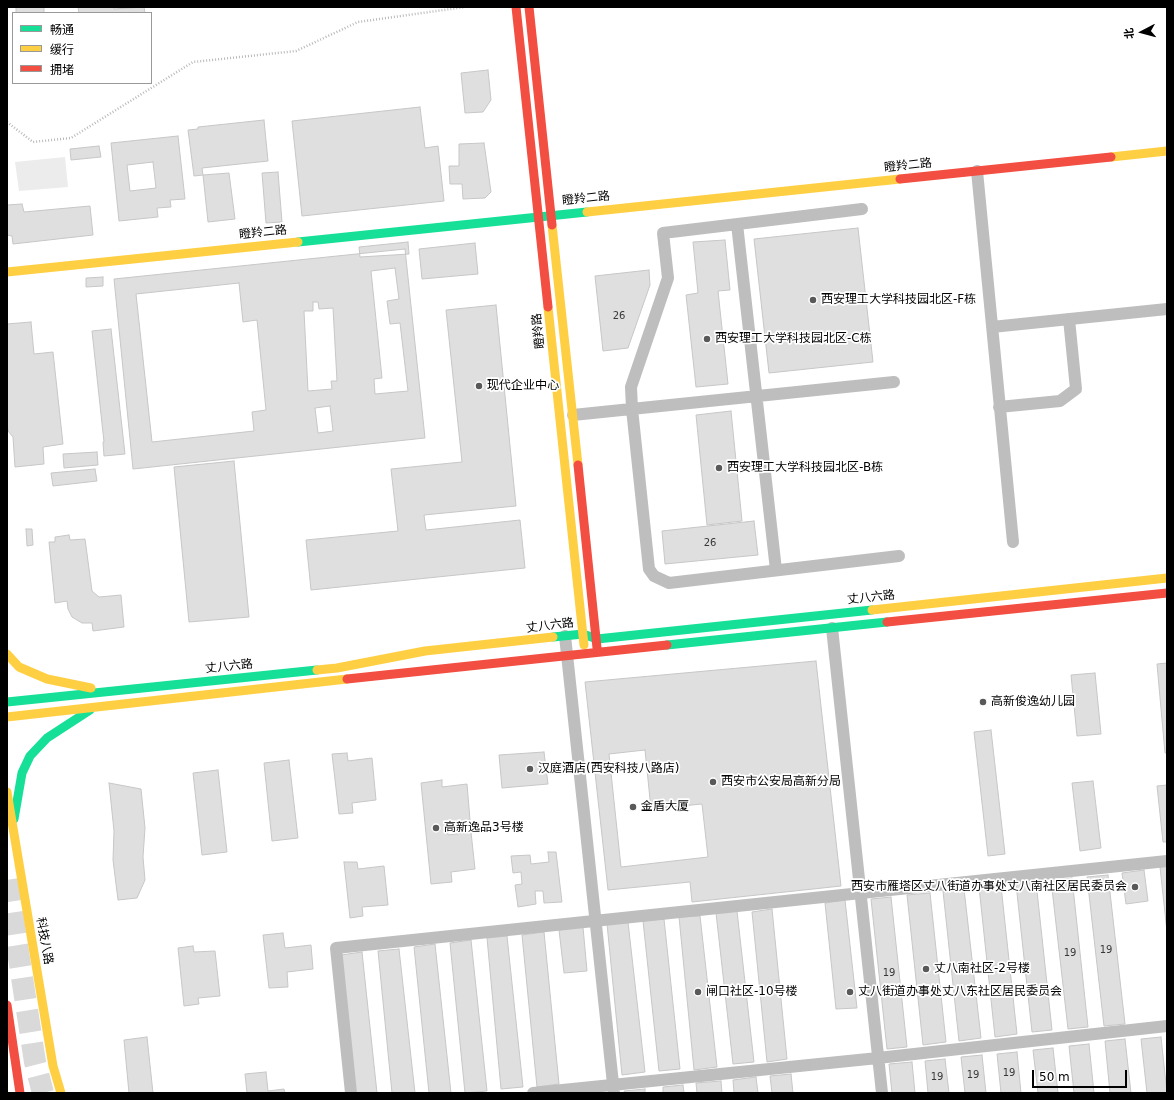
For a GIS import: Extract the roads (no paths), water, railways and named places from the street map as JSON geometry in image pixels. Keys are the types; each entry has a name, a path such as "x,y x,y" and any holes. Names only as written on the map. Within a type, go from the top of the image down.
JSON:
{"main road":[{"name":"瞪羚路","path":"516,7 585,653"},
{"name":"瞪羚路","path":"529,7 598,652"},
{"name":"瞪羚二路","path":"7,272 1167,151"},
{"name":"丈八六路","path":"7,702 337,668 425,651 583,634 597,638 1167,578"},
{"path":"7,717 585,653 1167,593"},
{"path":"7,654 19,667 47,679 107,691"},
{"path":"12,825 22,773 30,756 48,738 94,708"},
{"name":"科技八路","path":"7,792 17,875 53,1066 61,1093"},
{"path":"7,1005 20,1093"}],"street":[{"path":"977,171 1013,542"},
{"path":"862,209 663,233 668,278 631,387 649,569 654,576 669,583 899,556"},
{"path":"738,224 776,570"},
{"path":"992,327 1167,310"},
{"path":"999,407 1060,400 1076,389 1069,319"},
{"path":"572,416 894,382"},
{"path":"832,628 859,894 882,1093"},
{"path":"565,636 614,1088"},
{"path":"350,1093 336,948 1167,861"},
{"path":"533,1093 614,1088 1167,1026"}],"tunnel":[{"path":"7,880 35,1062 43,1093"}],"place":[{"name":"西安理工大学科技园北区-F栋","path":"813,300"},
{"name":"西安理工大学科技园北区-C栋","path":"707,339"},
{"name":"现代企业中心","path":"479,386"},
{"name":"西安理工大学科技园北区-B栋","path":"719,468"},
{"name":"高新俊逸幼儿园","path":"983,702"},
{"name":"汉庭酒店(西安科技八路店)","path":"530,769"},
{"name":"西安市公安局高新分局","path":"713,782"},
{"name":"金盾大厦","path":"633,807"},
{"name":"高新逸品3号楼","path":"436,828"},
{"name":"西安市雁塔区丈八街道办事处丈八南社区居民委员会","path":"1135,887"},
{"name":"丈八南社区-2号楼","path":"926,969"},
{"name":"闸口社区-10号楼","path":"698,992"},
{"name":"丈八街道办事处丈八东社区居民委员会","path":"850,992"}]}
